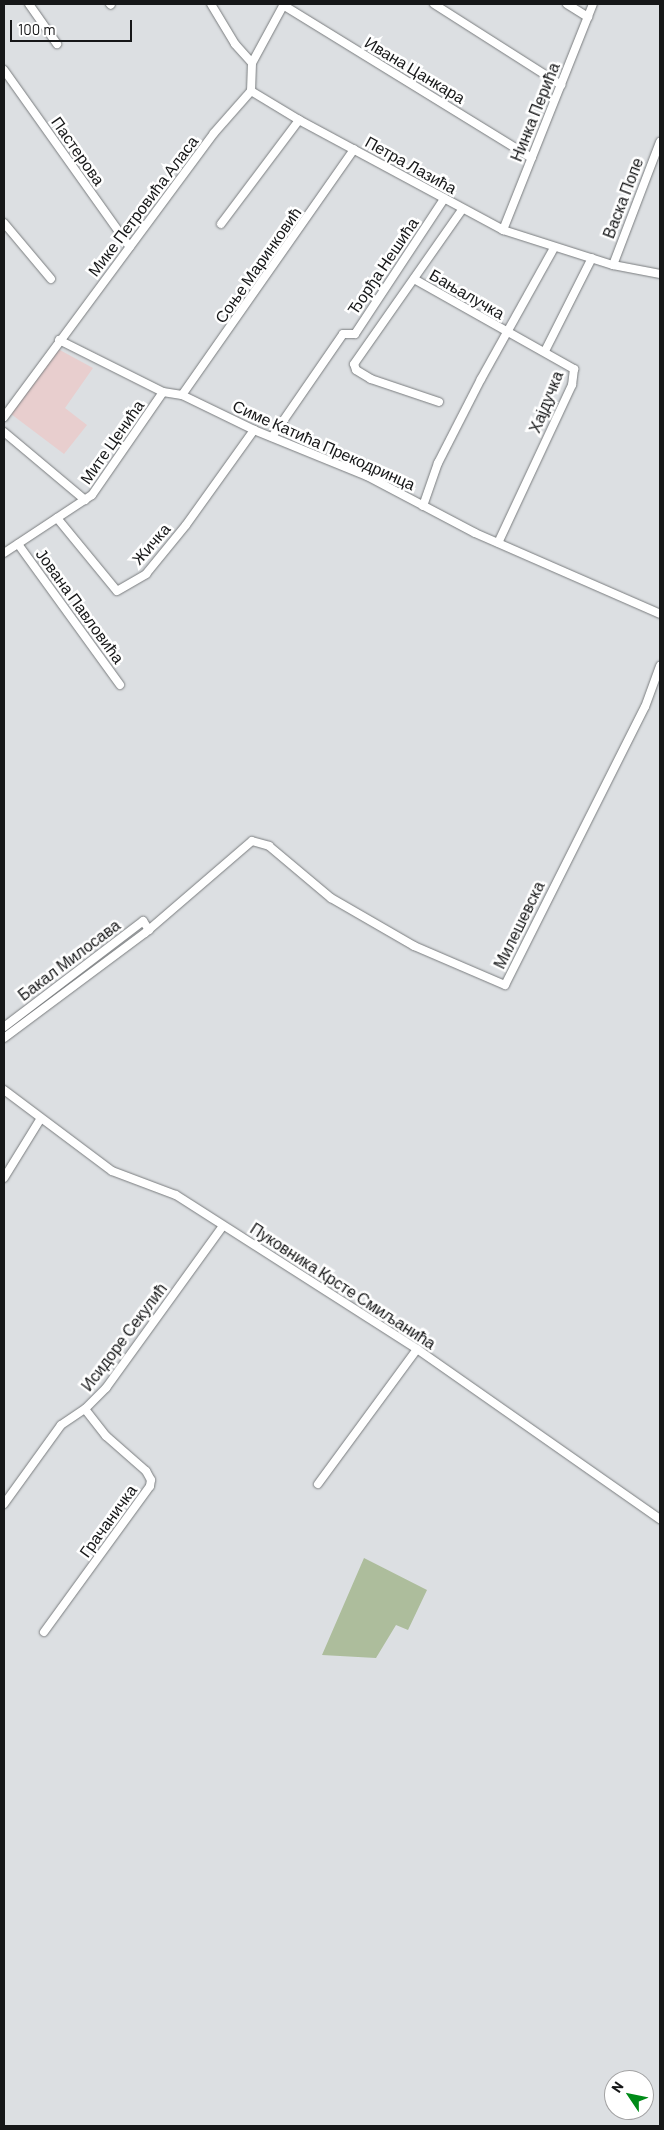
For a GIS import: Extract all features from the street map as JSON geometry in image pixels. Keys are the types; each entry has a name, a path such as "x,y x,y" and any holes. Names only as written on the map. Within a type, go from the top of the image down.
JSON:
{"street":[{"path":"29,4 56,44"},
{"path":"212,4 235,44 252,63"},
{"path":"251,91 252,63 283,4"},
{"name":"Ивана Цанкара","path":"283,4 532,158"},
{"path":"434,4 561,85"},
{"path":"567,4 588,17"},
{"name":"Нинка Перића","path":"503,230 594,4"},
{"name":"Пастерова","path":"4,70 130,247"},
{"name":"Петра Лазића","path":"251,91 298,120 354,149 462,210 503,230 554,248 613,265 660,274"},
{"name":"Мике Петровића Аласа","path":"4,417 214,132 251,91"},
{"path":"221,224 298,120"},
{"name":"Васка Попе","path":"613,265 660,142"},
{"name":"Соње Маринковић","path":"182,395 354,149"},
{"name":"Ђорђа Нешића","path":"272,437 343,334 355,334 444,199"},
{"path":"439,402 371,379 356,370 354,364 462,210"},
{"path":"4,223 51,279"},
{"path":"423,506 438,463 506,333 554,248"},
{"name":"Хајдучка","path":"498,543 574,378 572,366 546,351 592,258"},
{"name":"Бањалучка","path":"414,279 506,333 546,351"},
{"name":"Симе Катића Прекодринца","path":"59,340 163,392 182,395 254,430 367,476 498,543 660,614"},
{"name":"Мите Ценића","path":"4,553 92,495 163,392"},
{"name":"Жичка","path":"57,518 118,591 146,574 186,525 254,430"},
{"path":"4,432 85,500"},
{"name":"Јована Павловића","path":"18,544 120,685"},
{"name":"Милешевска","path":"252,841 269,846 331,898 414,946 505,985 645,707 660,666"},
{"name":"Бакал Милосава","path":"4,1038 149,930 252,841"},
{"name":"Бакал Милосава","path":"4,1027 143,921 149,930"},
{"name":"Пуковника Крсте Смиљанића","path":"4,1090 112,1171 176,1196 417,1349 660,1519"},
{"path":"4,1178 41,1118"},
{"name":"Исидоре Секулић","path":"4,1504 61,1425 85,1410 106,1388 223,1226"},
{"path":"318,1484 417,1349"},
{"name":"Грачаничка","path":"44,1632 150,1486 151,1480 146,1471 106,1436 85,1410"}],"shaded area":[{"path":"58,349 93,368 65,408 87,425 64,454 11,414"}],"green space":[{"path":"364,1558 427,1590 408,1630 396,1625 376,1658 322,1655"}]}
